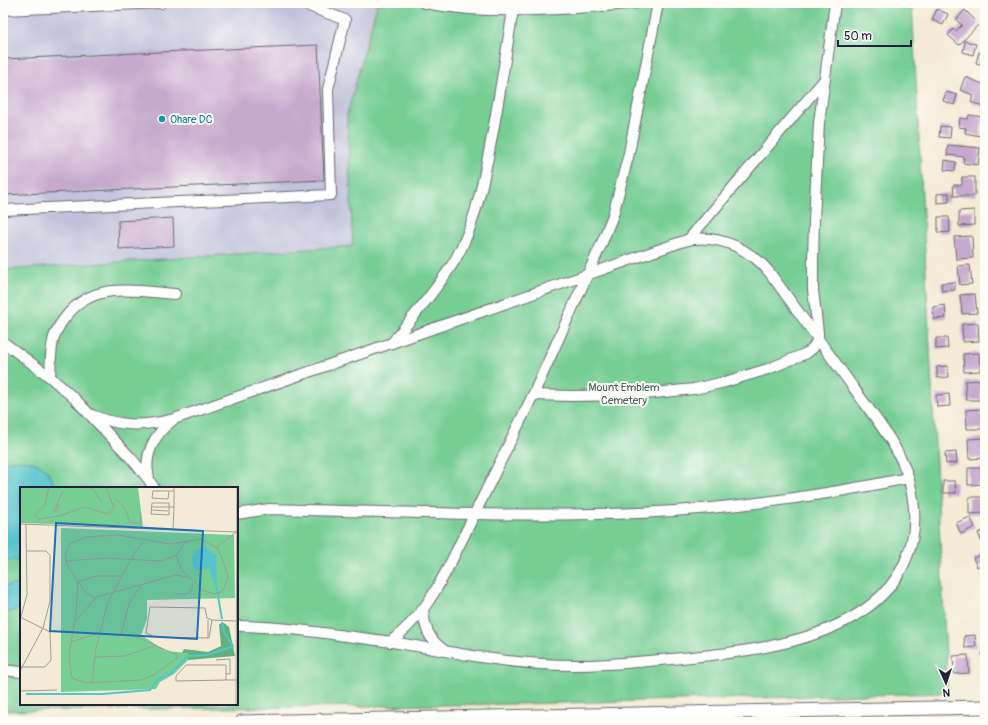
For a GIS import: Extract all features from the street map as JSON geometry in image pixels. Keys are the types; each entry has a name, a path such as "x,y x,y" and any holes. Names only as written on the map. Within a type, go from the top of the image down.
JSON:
{"main road":[{"path":"242,722 985,707"}],"lane":[{"path":"3,10 161,3"},
{"path":"3,210 330,196 328,90 345,20 301,3"},
{"path":"424,3 458,8 514,10 637,3"},
{"path":"390,642 414,621 439,585 533,395 613,215 635,124 658,3"},
{"path":"533,395 635,395 694,389 725,382 796,359 813,348 818,339 818,323 814,290 814,220 819,123 835,3"},
{"path":"392,343 444,276 455,260 464,241 481,190 494,126 514,10"},
{"path":"689,239 824,79"},
{"path":"89,414 125,425 151,424 174,419 689,239 697,238 720,240 753,256 770,273 885,432 902,461 908,478 915,511 913,536 905,561 894,583 887,591 868,608 841,622 812,635 778,645 676,659 565,665 539,664 445,652 390,642 278,628 238,626"},
{"path":"50,377 54,338 61,322 75,307 91,296 108,291 125,290 175,294"},
{"path":"3,342 50,377 89,414 131,458 152,484"},
{"path":"152,484 147,466 150,449 159,432 174,419"},
{"path":"238,514 269,509 475,514 642,512 724,506 835,491 908,478"},
{"path":"423,610 425,622 431,638 445,652"},
{"path":"3,670 20,672"}],"shaded area":[{"path":"3,3 373,3 377,5 347,115 354,246 3,270"}],"green space":[{"name":"Mount Emblem Cemetery","path":"373,3 912,3 948,693 521,704 3,711 3,270 353,246 347,115 377,5"}],"water":[{"path":"21,460 39,465 47,471 56,487 20,487 20,560 3,560 3,462"},
{"path":"20,583 20,607 16,610 3,614 3,585 8,586"}],"building":[{"path":"937,9 948,14 943,25 932,20"},
{"path":"965,10 979,24 959,45 948,35 953,29 956,31 962,25 956,20"},
{"path":"965,41 976,44 973,55 963,52"},
{"name":"Ohare DC","path":"318,45 324,180 3,195 3,59"},
{"path":"979,52 985,54 984,65 976,63"},
{"path":"965,77 985,85 984,107 971,102 973,95 960,90"},
{"path":"946,92 957,95 954,105 943,101"},
{"path":"969,115 983,117 980,136 965,133 966,128 959,127 960,118 968,119"},
{"path":"940,126 951,127 950,138 939,137"},
{"path":"948,145 980,148 978,165 963,163 964,157 947,155"},
{"path":"945,160 956,162 955,171 944,170"},
{"path":"962,177 975,177 975,196 954,196 953,185 962,185"},
{"path":"949,193 949,202 937,203 937,194"},
{"path":"974,210 974,225 959,226 959,211"},
{"path":"938,217 949,217 950,232 938,233"},
{"path":"173,218 174,246 119,249 118,221"},
{"path":"972,236 973,258 956,259 954,237"},
{"path":"970,265 972,284 960,285 958,266"},
{"path":"955,282 955,290 942,291 941,283"},
{"path":"975,294 977,313 962,314 960,295"},
{"path":"945,305 946,318 934,319 933,307"},
{"path":"978,323 979,341 963,342 962,324"},
{"path":"936,338 947,338 948,348 936,349"},
{"path":"979,353 980,371 964,372 963,354"},
{"path":"948,366 949,377 937,378 937,367"},
{"path":"980,380 981,400 966,400 965,381"},
{"path":"949,394 950,406 937,407 936,395"},
{"path":"981,409 982,429 967,429 966,410"},
{"path":"983,438 984,458 969,459 968,439"},
{"path":"956,452 957,463 946,464 945,453"},
{"path":"968,468 984,468 985,484 968,485"},
{"path":"943,481 955,481 956,493 943,493"},
{"path":"969,497 985,497 985,513 969,514"},
{"path":"970,517 975,527 961,534 956,523"},
{"path":"985,530 985,550 978,533"},
{"path":"983,554 985,563 977,567 973,558"},
{"path":"975,635 976,647 965,648 964,636"},
{"path":"982,653 985,653 985,672 983,672"},
{"path":"968,655 969,673 954,674 953,656"}],"place":[{"name":"Ohare DC","path":"162,119"}]}
